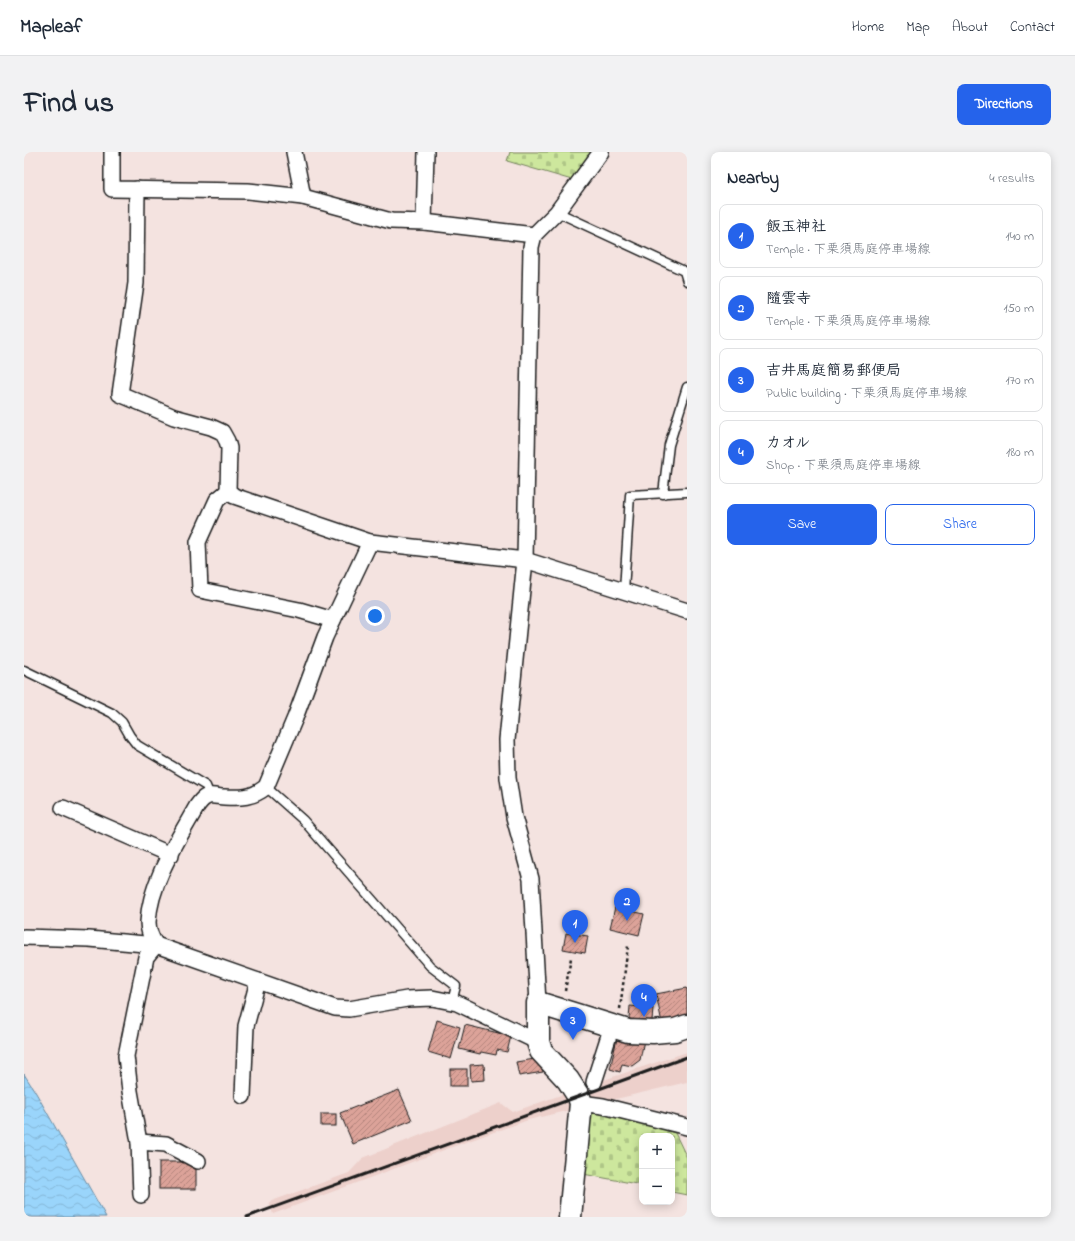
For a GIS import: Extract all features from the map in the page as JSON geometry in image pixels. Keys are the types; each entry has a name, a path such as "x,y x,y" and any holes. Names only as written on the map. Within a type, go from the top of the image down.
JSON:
{"main road":[{"path":"570,1217 582,1103 568,1080 542,1051 538,1042 538,1003 628,1031 653,1032 675,1030 687,1026"}],"street":[{"path":"112,152 112,189 248,192 303,197 392,221 424,222 534,235"},
{"path":"294,152 303,197"},
{"path":"424,222 426,152"},
{"path":"538,1003 530,879 514,817 508,778 508,740 525,560 531,247 534,235 557,212 601,152"},
{"path":"137,189 136,283 120,394 174,416 211,427 222,432 229,448 228,491 217,500 198,542 200,590 299,610 334,620"},
{"path":"228,491 234,496 370,542 525,560 687,611"},
{"path":"156,945 151,937 148,923 152,895 162,871 197,806 204,798 210,796 245,797 257,794 266,787 295,718 325,637 370,542"},
{"path":"63,808 171,855"},
{"path":"24,937 89,939 156,945 335,1008 349,1009 406,999 432,998 457,1003 538,1042"},
{"path":"141,1195 139,1142 126,1056 146,957 156,945"},
{"path":"243,1096 246,1026 258,981"},
{"path":"594,1082 614,1027"},
{"path":"582,1103 603,1106 687,1126"},
{"path":"139,1142 166,1144 198,1161"}],"lane":[{"path":"557,212 684,271 687,281"},
{"path":"663,494 669,445 687,387"},
{"path":"624,591 630,495 687,492"},
{"path":"24,670 112,713 122,722 137,745 206,786 210,796"},
{"path":"266,787 303,820 430,966 456,986 452,1002"}],"path":[{"path":"614,1027 619,1021 628,946"},
{"path":"561,1010 571,958"}],"shaded area":[{"path":"687,1052 687,1082 528,1120 273,1214 269,1202 349,1173 363,1158 501,1103 513,1112"}],"green space":[{"path":"510,152 593,152 572,180 507,161"},
{"path":"604,1110 675,1133 639,1133 639,1184 583,1174 589,1118 592,1114"},
{"path":"675,1133 687,1158 687,1195 675,1193"}],"water":[{"path":"24,1074 36,1093 106,1217 24,1217"}],"building":[{"path":"615,907 644,914 639,935 610,928"},
{"path":"566,933 588,936 585,953 563,949"},
{"path":"687,988 687,1018 662,1023 656,994"},
{"path":"630,1006 653,1008 652,1021 629,1019"},
{"path":"437,1020 460,1027 451,1059 428,1052"},
{"path":"465,1025 511,1036 507,1052 497,1050 496,1055 481,1052 480,1054 459,1049"},
{"path":"618,1034 644,1040 640,1060 632,1066 622,1064 620,1072 610,1069"},
{"path":"541,1058 543,1072 519,1076 516,1062"},
{"path":"484,1064 485,1080 471,1081 470,1065"},
{"path":"450,1069 467,1069 467,1086 450,1086"},
{"path":"399,1090 412,1120 353,1144 340,1113"},
{"path":"321,1114 336,1114 336,1126 321,1126"},
{"path":"159,1162 196,1162 196,1189 159,1189"}],"railway":[{"path":"247,1217 687,1057"}],"place":[{"name":"隨雲寺","path":"627,921"},
{"name":"飯玉神社","path":"575,943"},
{"name":"カオル","path":"644,1017"},
{"name":"吉井馬庭簡易郵便局","path":"573,1040"}]}
